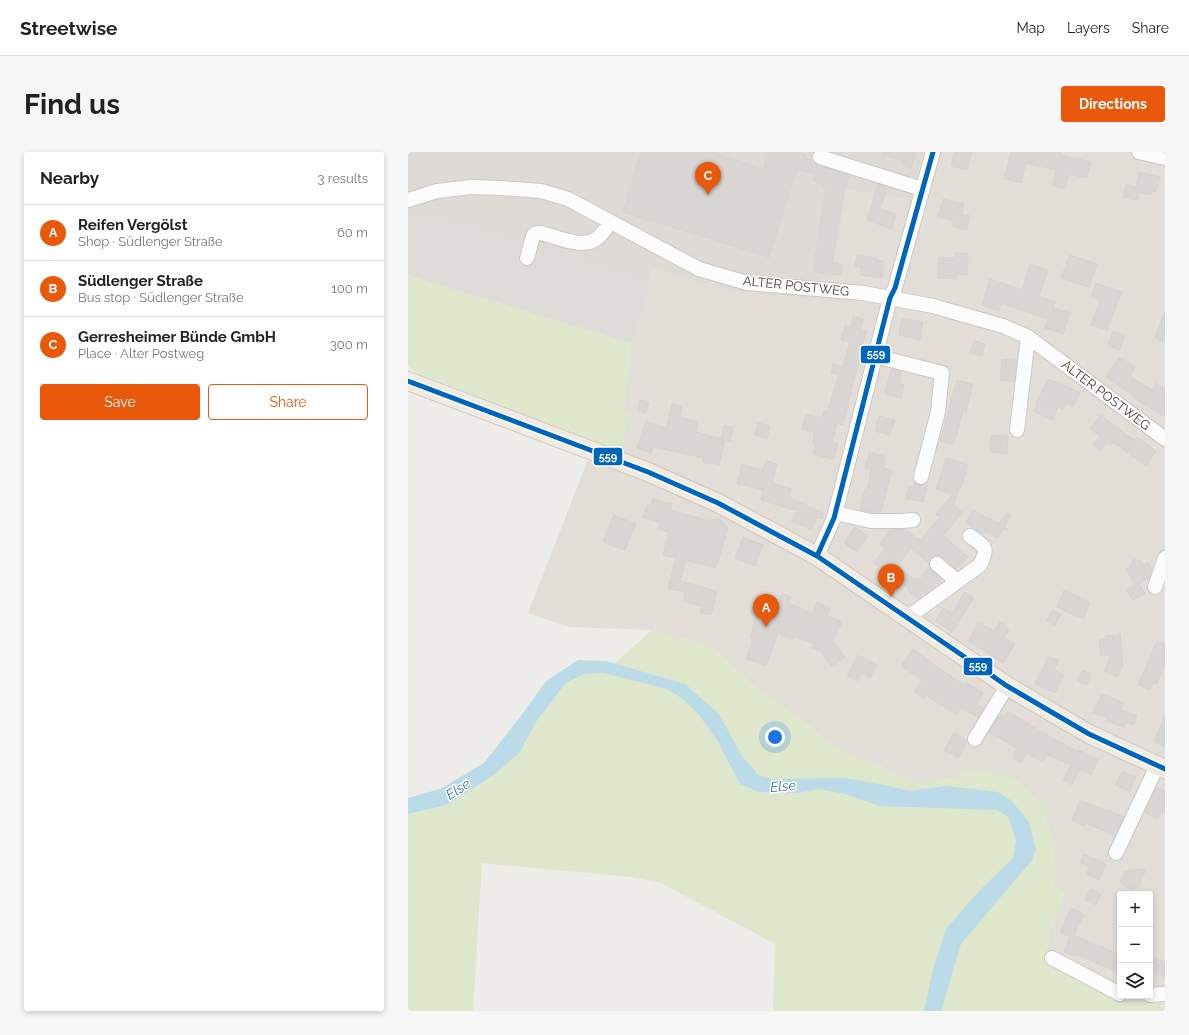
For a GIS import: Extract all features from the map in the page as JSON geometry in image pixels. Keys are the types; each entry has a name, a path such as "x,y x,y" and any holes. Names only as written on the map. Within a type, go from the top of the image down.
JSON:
{"main road":[{"path":"410,381 648,472 718,503 817,556 1007,686 1089,734 1161,767"}],"street":[{"path":"817,556 835,512 890,298 895,288 933,152"},
{"path":"1139,152 1165,158"},
{"path":"820,156 922,189"},
{"name":"ALTER POSTWEG","path":"408,200 437,191 471,187 541,191 568,199 699,269 747,283 862,293 933,306 1003,326 1028,337 1165,440"},
{"path":"526,258 533,236 536,233 541,233 580,244 589,243 597,238 611,222"},
{"path":"1017,430 1028,337"},
{"path":"875,356 942,373 938,412 921,476"},
{"path":"835,512 871,521 913,520"},
{"path":"907,618 980,565 985,554 985,549 970,536"},
{"path":"1155,587 1165,558"},
{"path":"936,564 957,581"},
{"path":"975,739 1007,686"},
{"path":"1116,853 1161,767"},
{"path":"1052,958 1117,992"},
{"path":"1153,995 1165,994"}],"shaded area":[{"path":"408,152 924,152 910,200 847,190 827,299 747,293 699,282 654,267 631,343 408,275"},
{"path":"924,152 1165,152 1165,1000 1121,1003 1050,966 1048,936 1055,920 1052,885 1056,871 956,778 918,782 835,747 812,727 755,687 712,647 652,630 569,627 528,613 587,462 621,451 631,343 654,267 699,282 847,190 910,200"},
{"path":"433,214 650,280 631,343 408,275 408,217"}],"green space":[{"path":"408,275 631,343 624,407 630,413 621,451 416,373 408,365"},
{"path":"652,630 712,647 755,687 812,727 835,747 918,782 956,778 964,768 1001,773 1019,781 1041,803 1052,834 1056,871 1052,885 1066,892 1048,936 1050,965 1121,1003 1165,1000 1165,1011 773,1011 775,944 661,883 631,877 482,863 473,1011 408,1011 408,814 447,805 520,752 536,722 566,683 584,674 604,673"}],"water":[{"name":"Else","path":"578,660 606,661 685,684 719,714 742,756 758,775 772,779 843,778 910,791 945,786 998,792 1012,801 1029,822 1036,850 1032,860 961,944 941,1011 924,1011 933,969 946,929 980,890 1013,858 1016,840 1008,817 997,810 880,806 845,794 820,789 796,793 758,792 740,784 717,740 699,715 683,699 667,689 604,673 584,674 566,683 536,722 520,752 495,774 447,805 408,814 408,798 440,789 484,763 546,681"}],"building":[{"path":"641,152 718,152 717,154 763,169 768,152 798,152 806,155 805,158 812,160 817,165 849,175 844,190 832,263 843,265 841,275 813,271 826,188 822,187 823,185 813,181 815,174 797,169 769,257 623,212"},
{"path":"882,152 916,152 911,168 902,165 903,161 882,154"},
{"path":"954,152 972,152 967,170 951,166"},
{"path":"1011,152 1056,152 1061,153 1061,155 1091,162 1087,178 1069,174 1065,189 1053,186 1056,170 1026,163 1021,183 1004,179"},
{"path":"1139,172 1160,177 1156,192 1152,191 1151,195 1139,192 1137,200 1123,197 1126,184 1136,187"},
{"path":"878,184 887,187 880,209 896,214 892,229 867,220"},
{"path":"943,199 964,204 962,214 970,216 967,230 952,226 954,221 938,217"},
{"path":"956,253 968,254 967,275 956,274 956,279 938,278 939,257 955,258"},
{"path":"857,255 877,258 877,260 884,261 882,278 860,275 861,267 855,266"},
{"path":"1070,255 1097,264 1089,287 1061,278"},
{"path":"1030,264 1048,270 1039,296 1055,302 1053,308 1070,313 1063,334 1045,328 1048,319 1004,304 1001,304 999,311 982,305 990,279 1022,290"},
{"path":"1096,283 1122,292 1107,330 1091,325 1100,300 1091,297"},
{"path":"1165,313 1165,342 1155,338"},
{"path":"853,316 863,319 860,329 866,331 843,425 837,423 832,442 838,444 834,459 813,454 815,445 813,444 814,432 802,429 806,414 822,418 824,411 827,412 839,375 831,373 833,364 843,367 850,342 841,340 845,325 851,327"},
{"path":"902,318 923,322 920,340 899,335"},
{"path":"1113,331 1125,335 1120,350 1108,346"},
{"path":"974,341 985,344 982,356 970,353"},
{"path":"1119,357 1135,367 1130,375 1132,376 1131,377 1152,390 1156,383 1165,388 1165,417 1134,398 1134,396 1106,377"},
{"path":"1002,359 1017,360 1014,382 1000,380"},
{"path":"891,369 902,372 899,384 904,385 901,398 885,394"},
{"path":"1048,379 1055,382 1056,381 1080,393 1073,407 1066,403 1063,409 1058,407 1052,420 1034,411 1037,404 1036,403"},
{"path":"957,380 973,384 966,412 963,411 954,444 940,441"},
{"path":"640,400 649,402 646,413 637,411"},
{"path":"672,404 682,406 680,417 698,422 696,432 725,440 719,465 711,463 705,464 703,460 704,458 653,447 651,453 637,448 646,421 666,428"},
{"path":"1101,415 1135,441 1137,437 1156,451 1146,466 1113,442 1111,445 1107,442 1101,451 1093,445 1100,436 1090,429"},
{"path":"879,416 895,420 890,435 875,431"},
{"path":"758,423 770,426 767,439 755,435"},
{"path":"724,425 733,427 730,441 721,439"},
{"path":"991,435 1008,436 1007,454 990,452"},
{"path":"869,452 886,457 883,468 892,470 881,512 860,510 865,489 867,490 871,470 865,468"},
{"path":"946,458 968,465 961,488 959,487 954,505 963,513 943,535 968,557 956,569 939,556 931,558 929,564 911,548 897,567 915,580 917,578 920,580 929,567 942,579 938,584 935,582 931,590 929,588 919,599 907,590 909,588 874,563 885,548 880,544 890,530 905,529 914,536 913,540 916,537 920,540 940,517 936,514 953,494 936,489"},
{"path":"766,461 777,464 772,483 791,489 789,497 824,514 822,519 817,517 811,530 792,521 797,511 761,500 763,490 737,484 742,464 763,470"},
{"path":"915,483 919,485 928,484 923,502 906,498 909,486 913,488"},
{"path":"653,499 672,504 671,510 709,521 717,519 721,520 728,528 716,568 686,560 680,581 717,591 711,615 700,612 702,607 683,601 685,592 668,589 676,558 663,555 669,532 658,529 660,522 643,518 647,505 651,506"},
{"path":"973,510 998,523 1008,513 1011,515 1004,527 1009,530 1002,530 998,538 989,533 991,532 980,533 966,523"},
{"path":"614,515 636,524 625,550 603,542"},
{"path":"855,527 868,536 857,552 844,543"},
{"path":"743,537 763,545 755,566 735,558"},
{"path":"1134,559 1141,561 1144,565 1148,562 1152,570 1149,578 1139,584 1145,593 1133,600 1127,590 1135,585 1126,569 1130,567"},
{"path":"1064,590 1090,602 1083,619 1057,607"},
{"path":"965,592 974,598 952,632 935,621 943,608 952,613"},
{"path":"757,594 779,603 782,594 791,597 789,603 812,614 817,602 830,608 827,615 842,622 833,641 845,657 832,667 820,651 812,648 814,644 794,636 792,639 778,633 766,666 746,659 753,639 750,638 756,616 751,614"},
{"path":"1052,610 1061,614 1055,625 1047,621"},
{"path":"1000,622 1008,627 1006,629 1009,630 1004,638 1015,644 1003,663 968,641 978,623 994,631"},
{"path":"1120,633 1123,664 1118,677 1104,671 1111,655 1101,656 1099,640 1107,639 1106,636 1119,635"},
{"path":"1157,641 1165,644 1165,665 1157,684 1153,683 1150,690 1138,685"},
{"path":"913,649 964,685 966,682 983,693 977,704 983,708 978,718 961,707 957,715 926,695 924,699 914,692 922,680 901,666"},
{"path":"858,655 877,665 870,678 861,673 857,681 847,675"},
{"path":"1049,656 1059,660 1054,670 1064,675 1055,693 1035,684"},
{"path":"1082,670 1091,674 1087,685 1077,681"},
{"path":"1102,694 1124,703 1121,710 1137,716 1134,725 1126,722 1124,727 1106,721 1107,718 1093,712"},
{"path":"1008,712 1078,752 1079,750 1098,760 1091,775 1080,769 1072,785 1063,780 1071,765 1047,755 1043,762 1027,753 1021,763 1012,758 1017,748 989,732 998,717 999,718 1001,715 1005,717"},
{"path":"1165,716 1165,747 1154,742"},
{"path":"954,733 967,740 958,758 944,750"},
{"path":"1122,771 1136,777 1130,792 1115,785"},
{"path":"1156,787 1165,791 1165,813 1162,811 1158,819 1145,813"},
{"path":"1080,800 1124,817 1115,836 1086,823 1084,826 1072,821"},
{"path":"1084,854 1106,864 1099,880 1086,874 1089,867 1080,862"},
{"path":"1146,869 1138,888 1135,887 1133,891 1120,882 1125,871"},
{"path":"1090,889 1101,894 1096,905 1085,900"},
{"path":"1071,908 1084,914 1074,935 1117,954 1117,972 1076,954 1075,956 1064,951 1070,937 1060,933"},
{"path":"1153,957 1165,962 1165,977 1153,972"}],"transit line":[{"name":"559","path":"817,556 834,518 890,298 895,288 933,152"},
{"name":"559","path":"408,381 648,472 718,503 817,556 1007,686 1089,734 1165,769"}],"place":[{"name":"Gerresheimer Bünde GmbH","path":"708,195"},
{"name":"Südlenger Straße","path":"891,597"},
{"name":"Reifen Vergölst","path":"766,627"}]}
